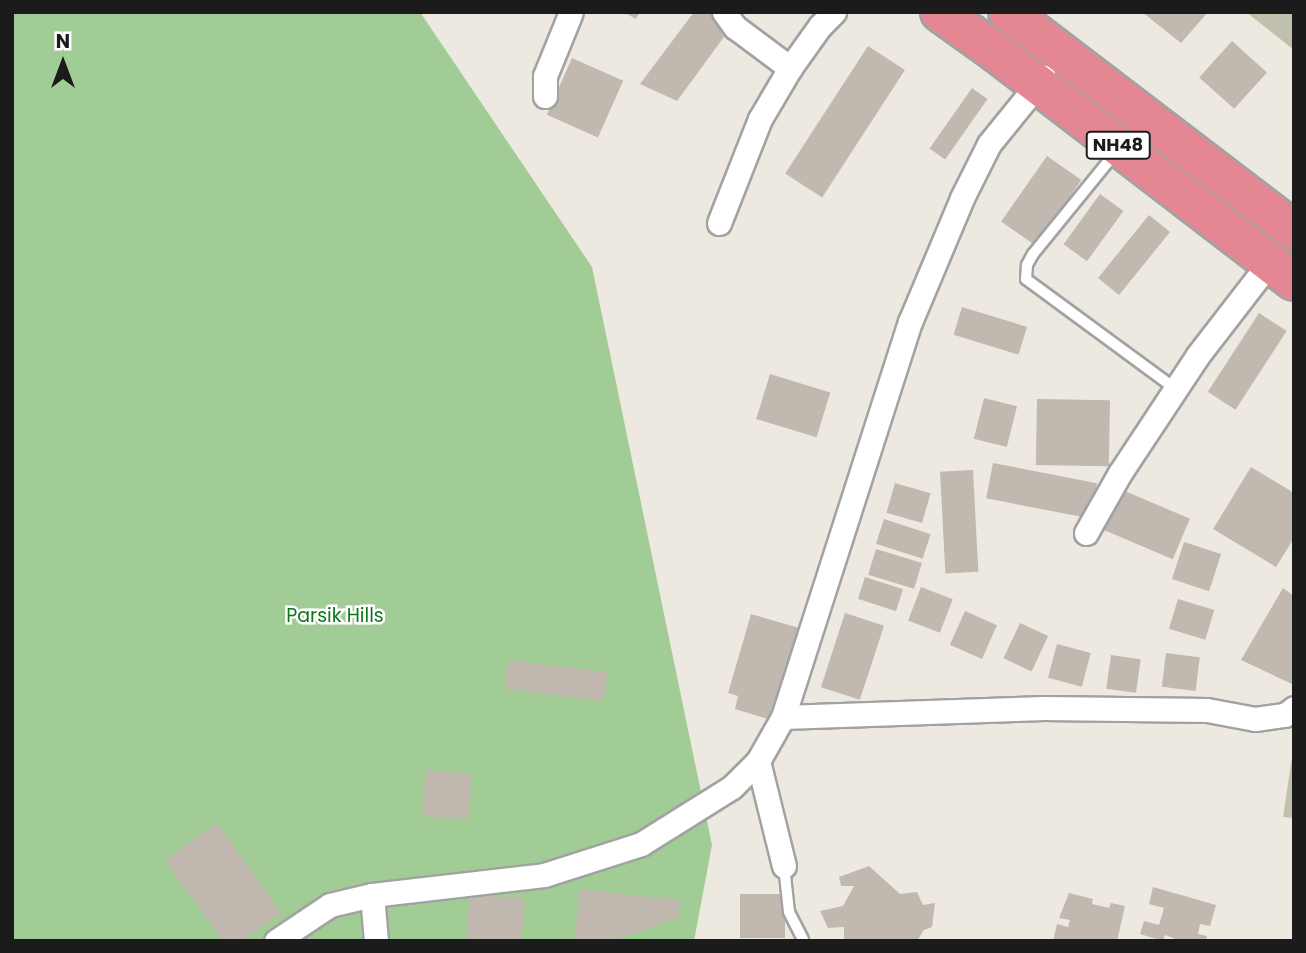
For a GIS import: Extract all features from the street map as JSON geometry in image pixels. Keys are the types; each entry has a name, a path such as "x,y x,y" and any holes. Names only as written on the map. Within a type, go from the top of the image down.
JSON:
{"highway":[{"name":"NH48","path":"940,12 1037,83 1282,272"},
{"name":"NH48","path":"1020,15 1063,54 1294,231"},
{"path":"1191,202 1215,170"}],"street":[{"path":"545,96 545,76 570,12"},
{"path":"724,12 735,27 790,68"},
{"path":"719,223 760,120 790,68 820,26 834,12"},
{"path":"276,941 330,905 372,895 544,875 641,844 732,788 758,761 783,717 910,322 962,198 989,144 1063,54"},
{"path":"1086,533 1120,473 1176,389 1282,272"},
{"path":"783,717 1044,708 1207,710 1255,719 1285,715 1294,708"},
{"path":"758,761 784,866"},
{"path":"372,895 376,941"}],"lane":[{"path":"1120,147 1033,254 1027,265 1026,279 1176,389"},
{"path":"784,866 789,912 802,940"}],"shaded area":[{"path":"1246,12 1294,12 1294,50"},
{"path":"1294,744 1294,818 1283,817"}],"green space":[{"name":"Parsik Hills","path":"12,12 420,12 592,267 712,845 694,941 12,941"}],"building":[{"path":"623,12 640,12 636,19"},
{"path":"694,12 710,12 724,37 677,101 640,84"},
{"path":"1142,12 1208,12 1181,43"},
{"path":"1232,41 1267,72 1234,109 1199,77"},
{"path":"868,46 905,70 822,197 785,173"},
{"path":"572,58 623,81 598,137 547,115"},
{"path":"972,88 988,99 945,160 930,149"},
{"path":"1047,156 1081,180 1036,246 1001,222"},
{"path":"1100,194 1123,211 1087,261 1064,244"},
{"path":"1149,215 1170,232 1119,295 1098,278"},
{"path":"962,307 1027,327 1019,355 954,335"},
{"path":"1259,313 1287,331 1235,410 1208,392"},
{"path":"770,374 830,392 817,437 756,419"},
{"path":"984,398 1017,406 1007,447 974,439"},
{"path":"1037,399 1110,400 1109,466 1036,465"},
{"path":"993,463 1097,483 1090,519 986,498"},
{"path":"1251,467 1294,493 1294,538 1276,567 1213,529"},
{"path":"973,470 978,572 945,574 940,472"},
{"path":"895,483 931,493 922,523 886,513"},
{"path":"1120,489 1190,519 1173,559 1103,530"},
{"path":"884,519 931,534 923,559 876,544"},
{"path":"1184,542 1221,554 1209,591 1172,579"},
{"path":"876,549 922,563 914,589 868,575"},
{"path":"865,577 903,589 896,611 858,599"},
{"path":"921,587 953,599 940,633 908,621"},
{"path":"1283,588 1294,596 1294,685 1241,660"},
{"path":"1178,599 1214,610 1205,640 1169,629"},
{"path":"965,611 997,625 982,659 950,645"},
{"path":"845,613 884,626 860,700 821,687"},
{"path":"751,614 799,628 771,720 735,709 738,696 728,693"},
{"path":"1020,623 1048,636 1032,671 1004,658"},
{"path":"1057,644 1091,653 1082,687 1048,678"},
{"path":"1166,653 1200,657 1196,691 1162,687"},
{"path":"1111,655 1141,659 1136,693 1106,689"},
{"path":"508,660 607,672 604,701 504,689"},
{"path":"426,770 472,774 468,820 422,816"},
{"path":"217,823 281,913 242,941 223,941 165,860"},
{"path":"869,866 900,894 917,892 923,905 935,903 932,927 924,930 917,941 844,941 844,927 828,928 820,911 843,906 854,886 841,886 839,877"},
{"path":"1153,887 1216,905 1210,926 1200,924 1198,934 1207,936 1206,941 1181,941 1165,935 1163,941 1140,934 1144,921 1159,925 1164,908 1149,904"},
{"path":"580,890 681,900 679,917 613,941 574,941"},
{"path":"1069,893 1093,899 1092,904 1109,908 1111,903 1125,906 1117,941 1053,941 1057,924 1068,927 1070,920 1059,918"},
{"path":"470,894 525,899 521,941 466,941"},
{"path":"740,894 785,894 785,938 740,938"}]}
